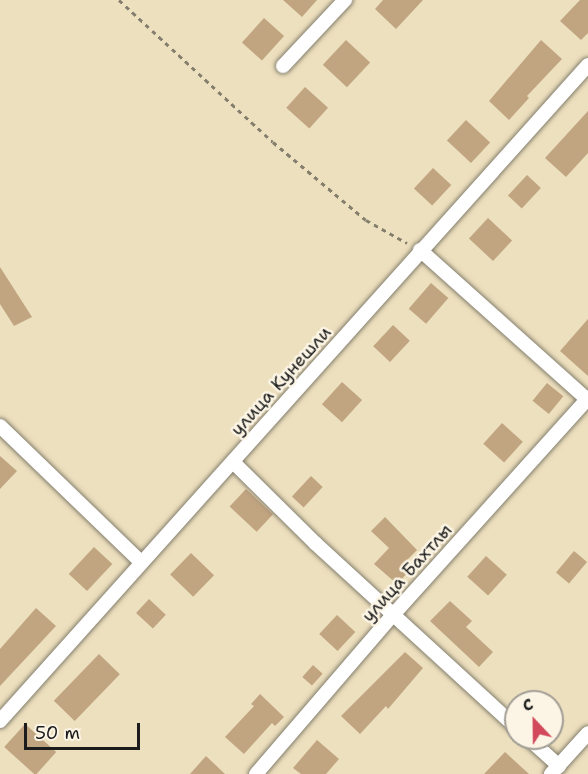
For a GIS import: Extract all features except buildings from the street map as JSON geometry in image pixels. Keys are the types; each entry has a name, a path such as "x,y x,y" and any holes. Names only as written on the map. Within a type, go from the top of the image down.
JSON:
{"street":[{"path":"283,66 345,0"},
{"name":"улица Кунешли","path":"0,721 588,65"},
{"path":"420,250 588,399"},
{"name":"улица Бахтлы","path":"256,774 392,616 588,399"},
{"path":"0,426 141,562"},
{"path":"233,462 392,616 504,716"},
{"path":"538,750 555,770 588,733"}],"path":[{"path":"119,0 273,142 358,213 420,250"}]}
